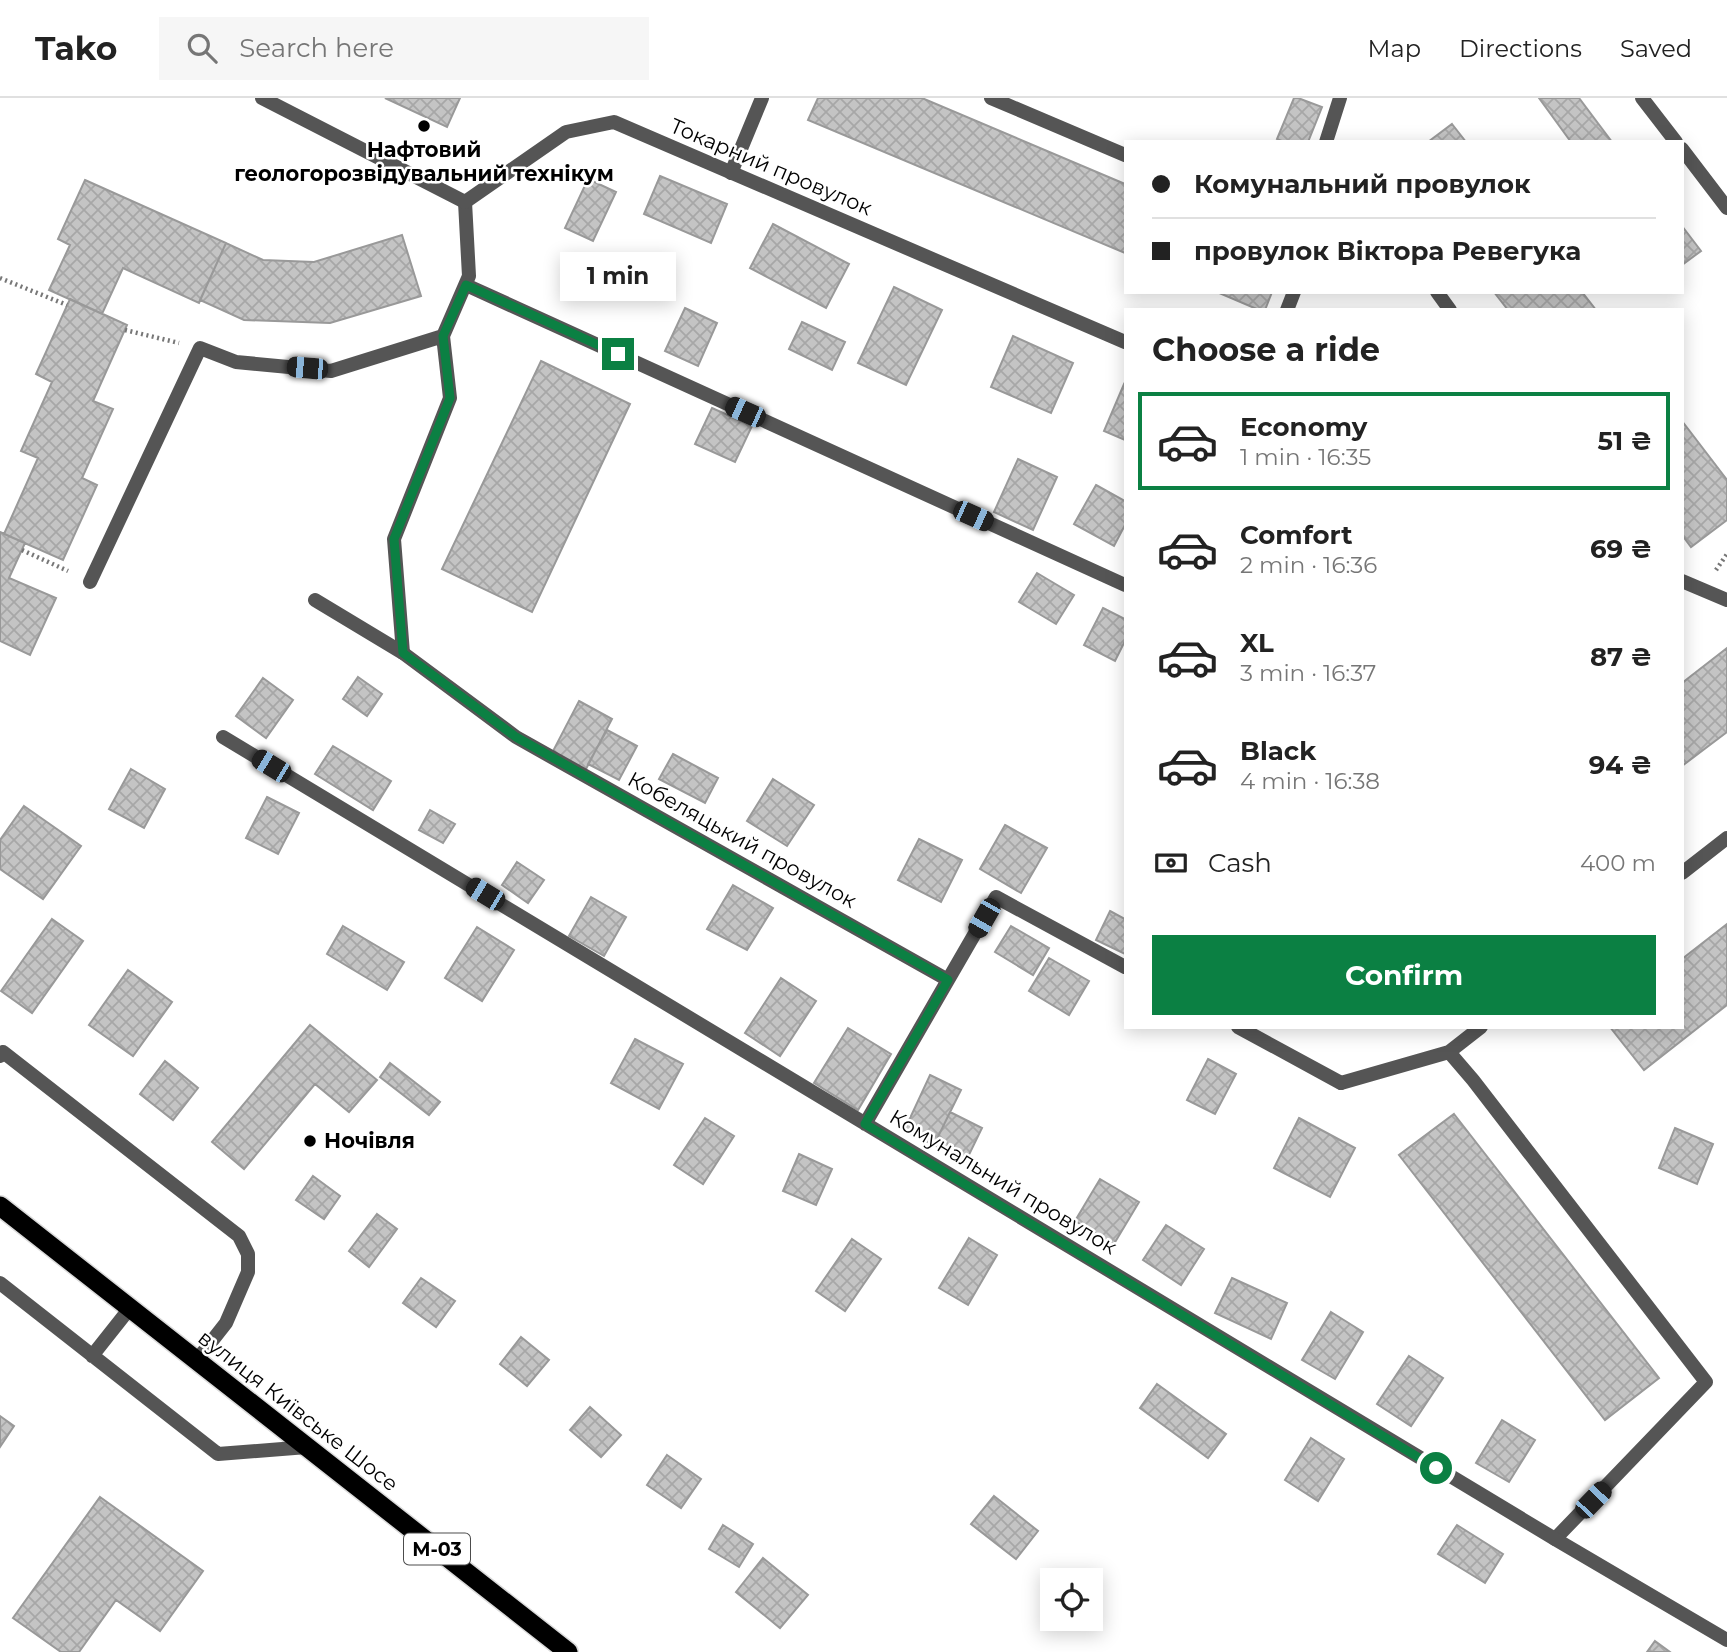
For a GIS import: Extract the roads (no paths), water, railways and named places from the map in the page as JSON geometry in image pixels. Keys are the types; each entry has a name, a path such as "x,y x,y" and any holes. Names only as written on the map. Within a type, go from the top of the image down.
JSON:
{"highway":[{"name":"вулиця Київське Шосе","path":"0,1206 568,1652"}],"street":[{"path":"262,98 464,202 470,276 443,336 450,398 394,539 403,653"},
{"path":"731,173 762,98"},
{"path":"991,98 1124,155"},
{"path":"1327,140 1340,98"},
{"path":"1642,98 1674,140"},
{"name":"Токарний провулок","path":"464,202 566,132 614,122 1124,342"},
{"path":"1684,152 1727,208"},
{"path":"466,285 1124,585"},
{"path":"90,582 200,348 236,362 331,371 443,336"},
{"path":"1684,582 1727,600"},
{"name":"Кобеляцький провулок","path":"315,600 403,653 516,737 948,980"},
{"name":"Комунальний провулок","path":"223,737 1727,1640"},
{"path":"1684,871 1727,838"},
{"path":"865,1124 996,897 1124,966"},
{"path":"1242,1029 1341,1083 1448,1052 1478,1029"},
{"path":"0,1056 3,1052 239,1236 248,1254 248,1272 226,1323 197,1360"},
{"path":"1448,1052 1473,1080 1706,1382 1555,1539"},
{"path":"0,1283 218,1454 307,1447"},
{"path":"92,1356 130,1308"}],"place":[{"name":"Нафтовий геологорозвідувальний технікум","path":"424,126"},
{"name":"Ночівля","path":"310,1141"}]}
